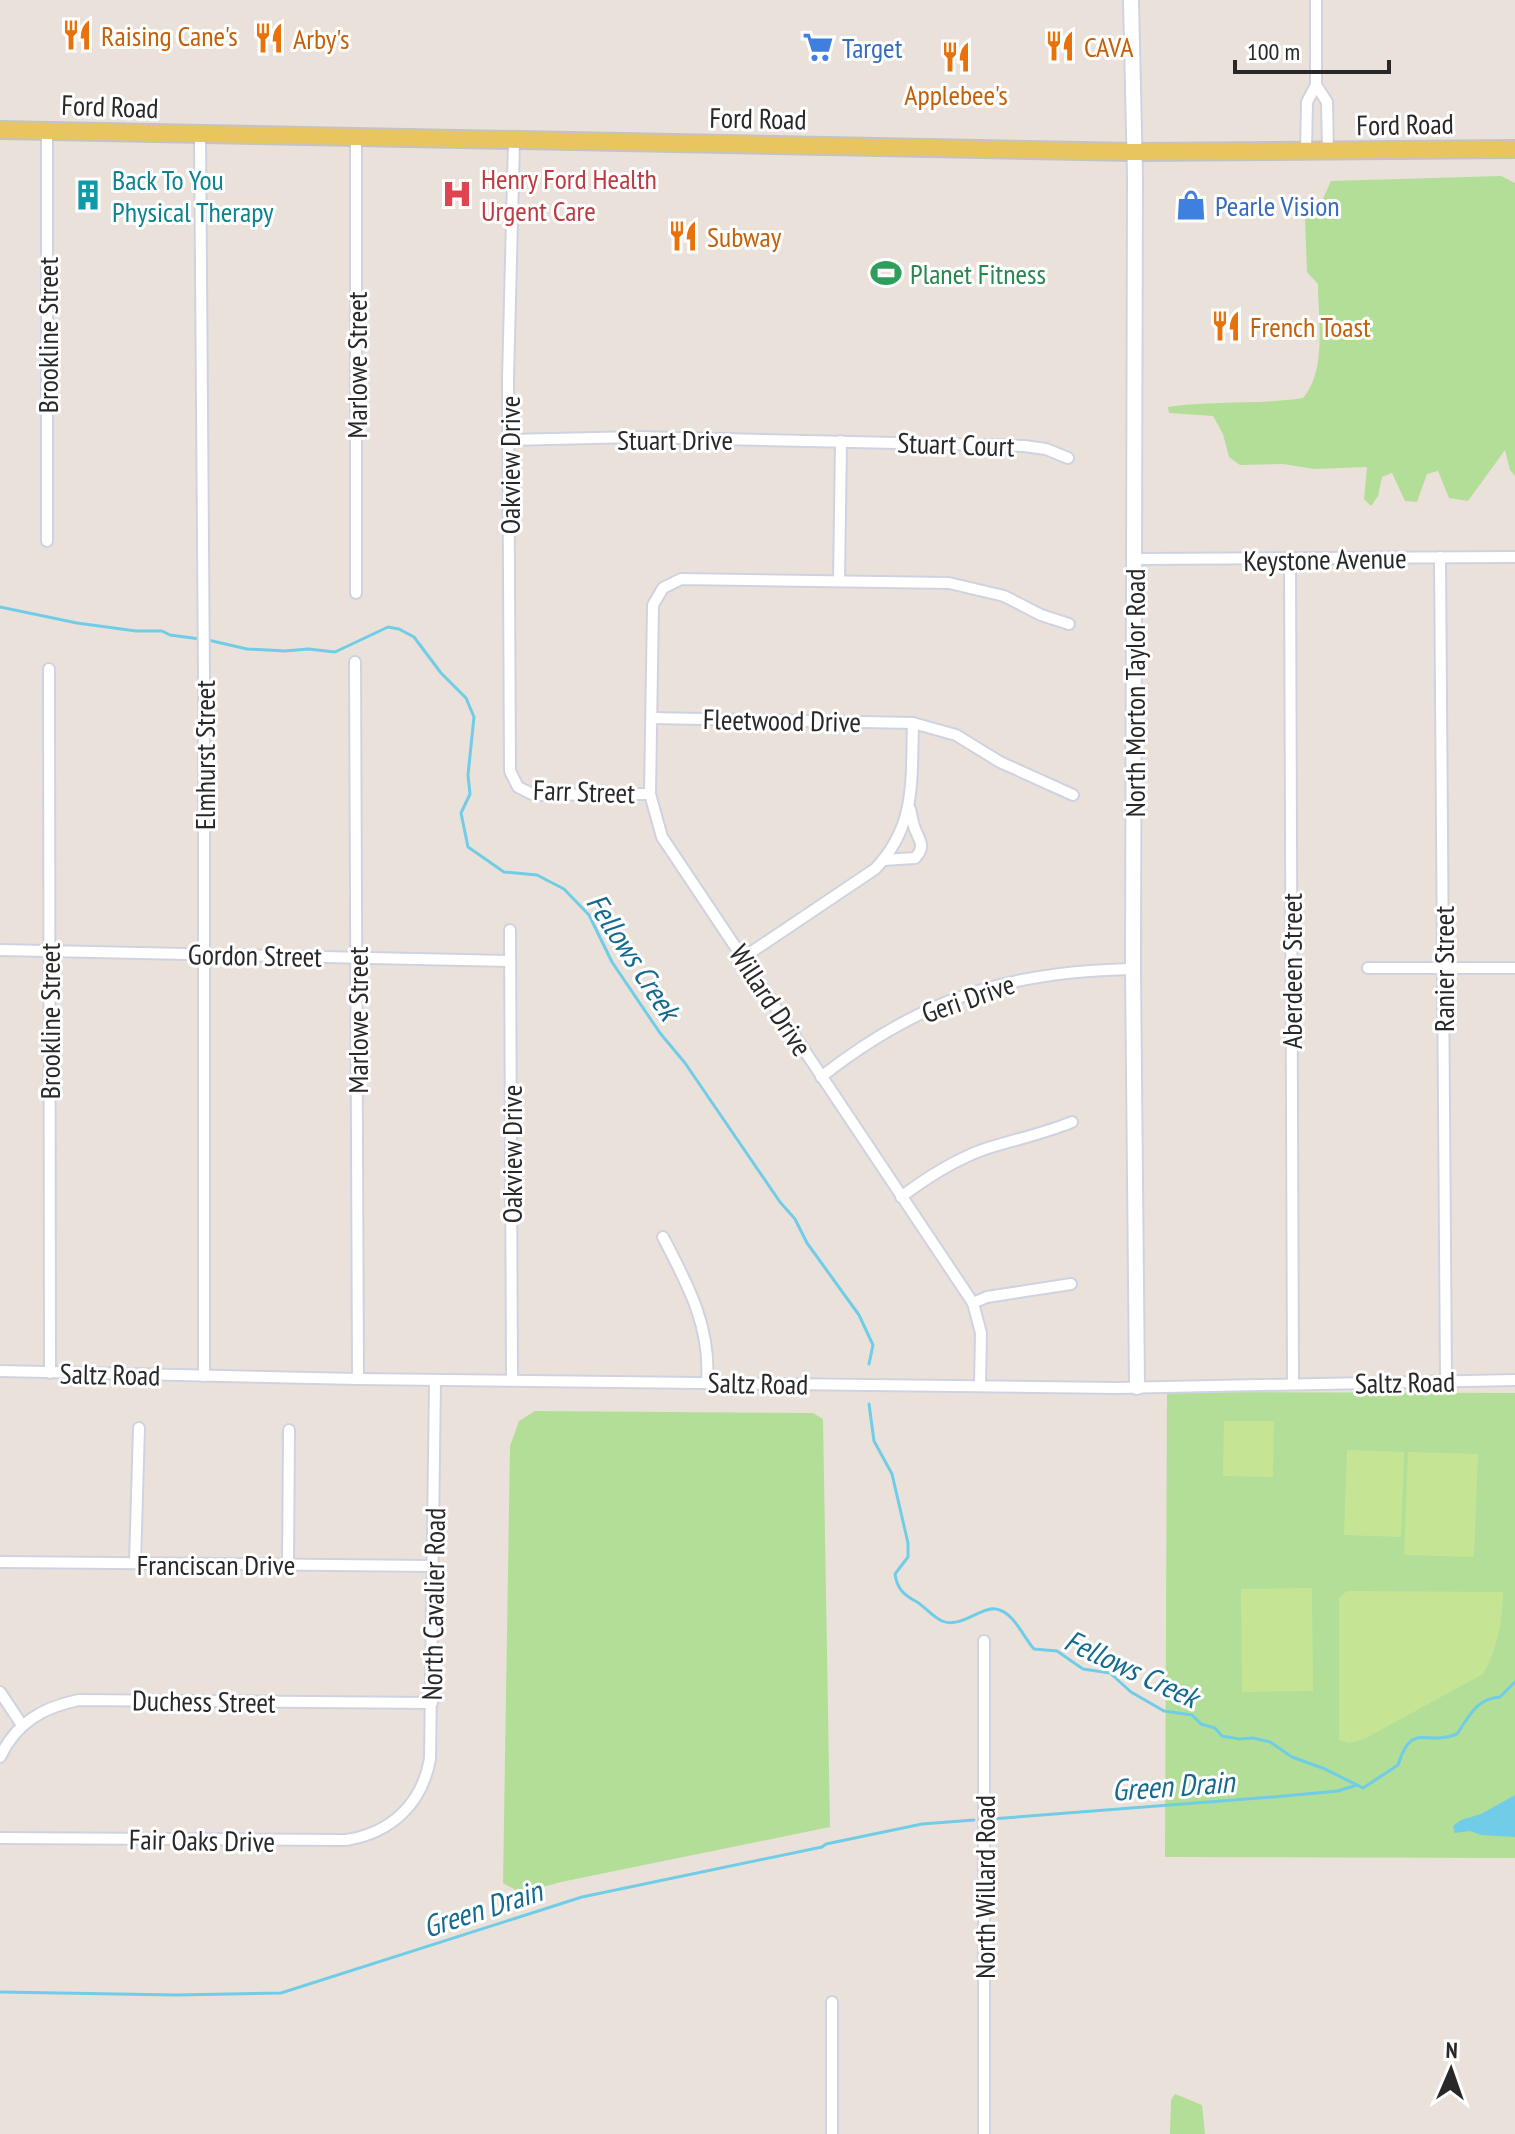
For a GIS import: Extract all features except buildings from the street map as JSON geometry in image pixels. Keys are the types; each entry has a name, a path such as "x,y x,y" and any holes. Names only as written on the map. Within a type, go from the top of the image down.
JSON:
{"main road":[{"name":"Ford Road","path":"0,130 1134,152 1515,149"}],"street":[{"name":"North Morton Taylor Road","path":"1131,0 1137,1387"},
{"path":"1306,151 1307,102 1316,85 1316,0"},
{"path":"1316,85 1327,102 1328,151"},
{"name":"Brookline Street","path":"47,130 47,541"},
{"name":"Elmhurst Street","path":"200,134 204,1376"},
{"name":"Marlowe Street","path":"356,137 356,593"},
{"name":"Oakview Drive","path":"514,141 508,440 510,771 518,787"},
{"name":"Stuart Drive","path":"508,440 636,437 841,441"},
{"path":"841,441 839,581 968,586 1004,596 1041,615 1069,624"},
{"name":"Stuart Court","path":"841,441 1024,446 1046,449 1068,458"},
{"name":"Ranier Street","path":"1440,557 1446,1381"},
{"name":"Keystone Avenue","path":"1134,559 1515,557"},
{"name":"Aberdeen Street","path":"1290,559 1293,1384"},
{"name":"Willard Drive","path":"839,581 681,579 661,590 653,612 650,794 662,837 973,1303 981,1333 980,1385"},
{"name":"Marlowe Street","path":"355,662 358,1379"},
{"name":"Brookline Street","path":"49,669 50,1373"},
{"name":"Fleetwood Drive","path":"652,718 913,723 956,735 1000,762 1073,795"},
{"path":"883,860 915,858 922,849 910,806 913,723"},
{"name":"Farr Street","path":"518,787 534,795 650,794"},
{"path":"744,957 850,887 883,860 898,839 910,806"},
{"name":"Oakview Drive","path":"510,930 512,1379"},
{"name":"Gordon Street","path":"0,950 510,961"},
{"path":"1368,968 1515,968"},
{"name":"Geri Drive","path":"821,1077 891,1028 973,991 1046,974 1133,969"},
{"path":"901,1197 934,1173 966,1157 999,1145 1039,1136 1072,1122"},
{"path":"663,1237 703,1320 708,1350 707,1382"},
{"path":"973,1303 987,1297 1071,1284"},
{"name":"Saltz Road","path":"0,1371 358,1379 1137,1387 1515,1380"},
{"name":"North Cavalier Road","path":"398,1818 416,1798 428,1772 432,1703 435,1380"},
{"path":"135,1563 139,1428"},
{"path":"288,1564 289,1430"},
{"name":"Franciscan Drive","path":"0,1562 433,1566"},
{"name":"North Willard Road","path":"984,1641 984,2134"},
{"path":"0,1692 22,1725"},
{"name":"Duchess Street","path":"0,1757 22,1725 50,1707 79,1700 432,1703"},
{"name":"Fair Oaks Drive","path":"0,1838 335,1841 369,1836 398,1818"},
{"path":"832,2002 832,2134"}],"green space":[{"path":"1501,176 1515,183 1515,476 1510,470 1505,450 1468,501 1449,498 1438,471 1427,474 1417,502 1405,501 1392,473 1382,477 1378,496 1371,506 1364,499 1367,467 1314,469 1283,464 1240,465 1229,457 1223,434 1213,416 1169,413 1168,407 1185,405 1303,398 1311,387 1320,344 1318,284 1307,272 1305,219 1317,212 1331,181"},
{"path":"1167,1392 1515,1393 1515,1858 1165,1857"},
{"path":"535,1411 813,1413 823,1419 830,1827 561,1882 521,1893 503,1883 510,1446 519,1421"},
{"path":"1224,1421 1274,1421 1273,1477 1223,1476"},
{"path":"1347,1450 1404,1452 1401,1537 1344,1535"},
{"path":"1408,1452 1478,1454 1474,1557 1404,1555"},
{"path":"1312,1588 1313,1691 1242,1692 1241,1589"},
{"path":"1347,1591 1503,1592 1498,1634 1483,1674 1364,1739 1349,1743 1339,1740 1339,1598"},
{"path":"1175,2094 1202,2105 1205,2134 1170,2134 1171,2100"}],"water":[{"path":"1515,1795 1515,1837 1481,1835 1470,1831 1455,1833 1453,1826 1461,1820 1481,1814"}],"waterway":[{"name":"Fellows Creek","path":"0,607 77,623 136,631 162,631 200,639"},
{"name":"Fellows Creek","path":"208,640 247,649 335,652 388,627 414,637 441,673 466,698 474,717 468,775 470,794 461,813 468,847 504,872 537,875 564,889 589,915 612,962 795,1219 807,1243 859,1315 873,1345 869,1364"},
{"name":"Fellows Creek","path":"869,1404 874,1441 892,1474 908,1543 908,1557 895,1574 897,1584 905,1594 942,1621 956,1622 990,1609 1002,1611 1013,1620 1034,1649 1057,1651 1083,1669 1110,1673 1131,1692 1164,1711 1192,1715 1201,1724 1215,1728 1222,1736 1270,1742 1292,1757 1363,1788 1398,1765 1409,1743 1415,1739 1457,1734 1479,1705 1500,1697 1515,1682"},
{"name":"Green Drain","path":"991,1819 1338,1791 1357,1785"},
{"name":"Green Drain","path":"0,1992 281,1993 582,1897 922,1824 974,1820"}],"place":[{"name":"Raising Cane's","path":"77,35"},
{"name":"Arby's","path":"269,38"},
{"name":"CAVA","path":"1060,46"},
{"name":"Target","path":"818,47"},
{"name":"Applebee's","path":"956,57"},
{"name":"Henry Ford Health Urgent Care","path":"457,194"},
{"name":"Back To You Physical Therapy","path":"88,195"},
{"name":"Pearle Vision","path":"1191,205"},
{"name":"Subway","path":"683,236"},
{"name":"Planet Fitness","path":"886,273"},
{"name":"French Toast","path":"1226,326"}]}
